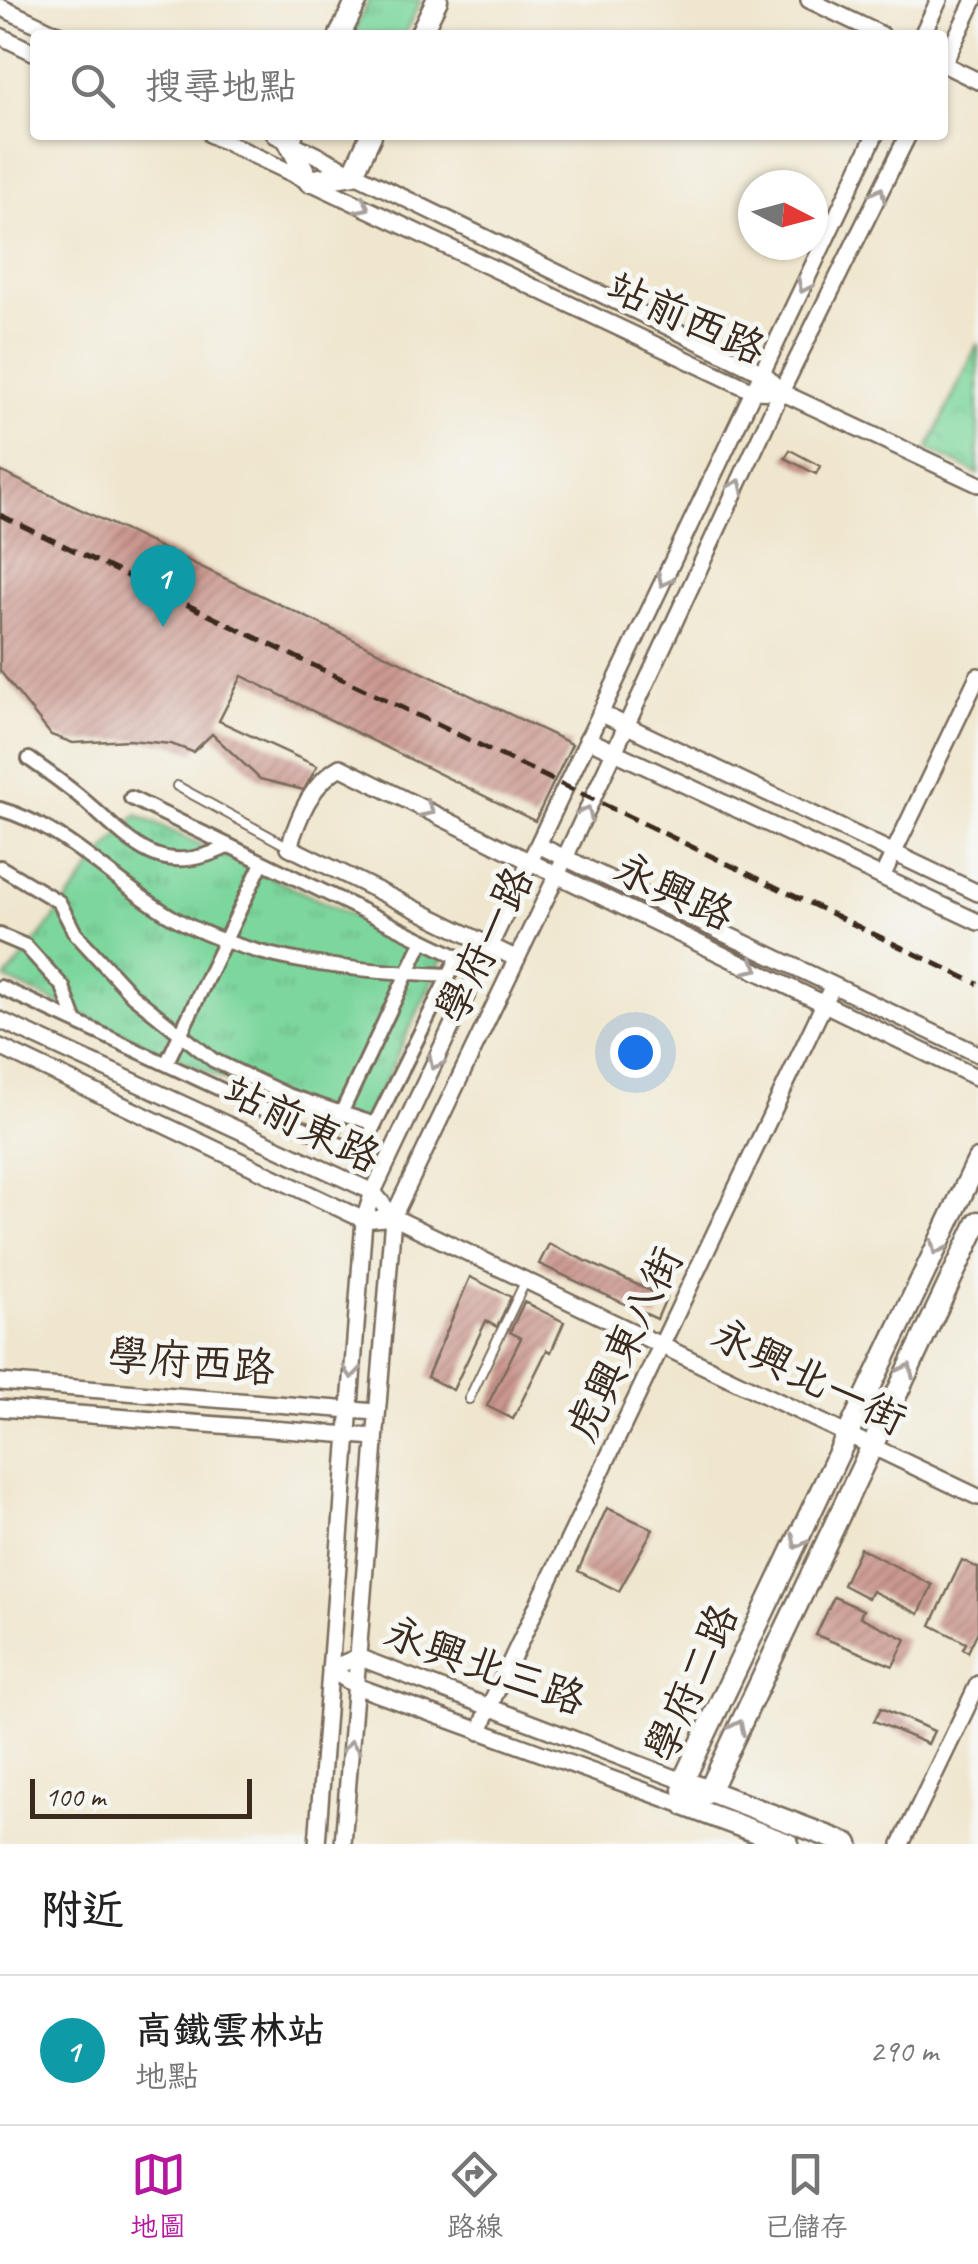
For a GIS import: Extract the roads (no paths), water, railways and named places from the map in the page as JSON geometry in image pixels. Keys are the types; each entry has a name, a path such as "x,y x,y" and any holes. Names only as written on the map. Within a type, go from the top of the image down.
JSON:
{"street":[{"path":"342,30 357,0"},
{"path":"422,30 437,0"},
{"path":"809,0 872,30"},
{"path":"924,30 939,0"},
{"path":"948,55 974,0"},
{"path":"0,7 49,30"},
{"path":"0,36 30,50"},
{"path":"948,67 978,81"},
{"name":"站前西路","path":"222,140 754,391 781,392"},
{"path":"287,140 309,180 353,174 369,140"},
{"name":"站前西路","path":"291,140 763,373 781,392"},
{"name":"學府一路","path":"318,1844 364,1220 373,1192 873,140"},
{"name":"學府一路","path":"344,1844 393,1216 557,875 781,392 906,140"},
{"path":"781,392 978,484"},
{"path":"882,877 978,676"},
{"path":"600,713 978,893"},
{"path":"587,739 978,922"},
{"path":"30,760 68,786 141,850 174,858 208,856 229,846"},
{"name":"永興路","path":"289,847 311,794 327,774 340,766 534,852 565,858 978,1054"},
{"path":"0,986 360,1154 458,956 131,798"},
{"path":"0,809 25,816 88,854 130,890 176,918 225,940 304,964 449,974"},
{"path":"289,847 517,959"},
{"name":"永興路","path":"534,852 557,875 978,1078"},
{"path":"167,1062 262,862"},
{"path":"0,867 60,902 75,934 132,995 213,1060 248,1079 340,1115 375,1124"},
{"path":"0,935 26,946 63,987 75,1020"},
{"path":"329,1139 422,940"},
{"name":"虎興東八街","path":"480,1732 833,985"},
{"name":"站前東路","path":"0,1020 373,1192 393,1216"},
{"name":"站前東路","path":"0,1047 364,1220 393,1216"},
{"name":"學府二路","path":"978,1160 682,1781 686,1806 709,1790 978,1222"},
{"name":"永興北一街","path":"393,1216 978,1497"},
{"name":"學府西路","path":"0,1382 376,1412"},
{"name":"學府西路","path":"0,1408 375,1436"},
{"name":"永興北三路","path":"330,1669 358,1657 848,1844"},
{"name":"永興北三路","path":"330,1669 356,1686 686,1806 738,1835 788,1844"},
{"path":"902,1844 978,1684"}],"lane":[{"path":"177,786 289,847"},
{"path":"469,1399 526,1280"}],"railway":[{"path":"0,515 978,984"}],"place":[{"name":"高鐵雲林站","path":"163,627"}]}
